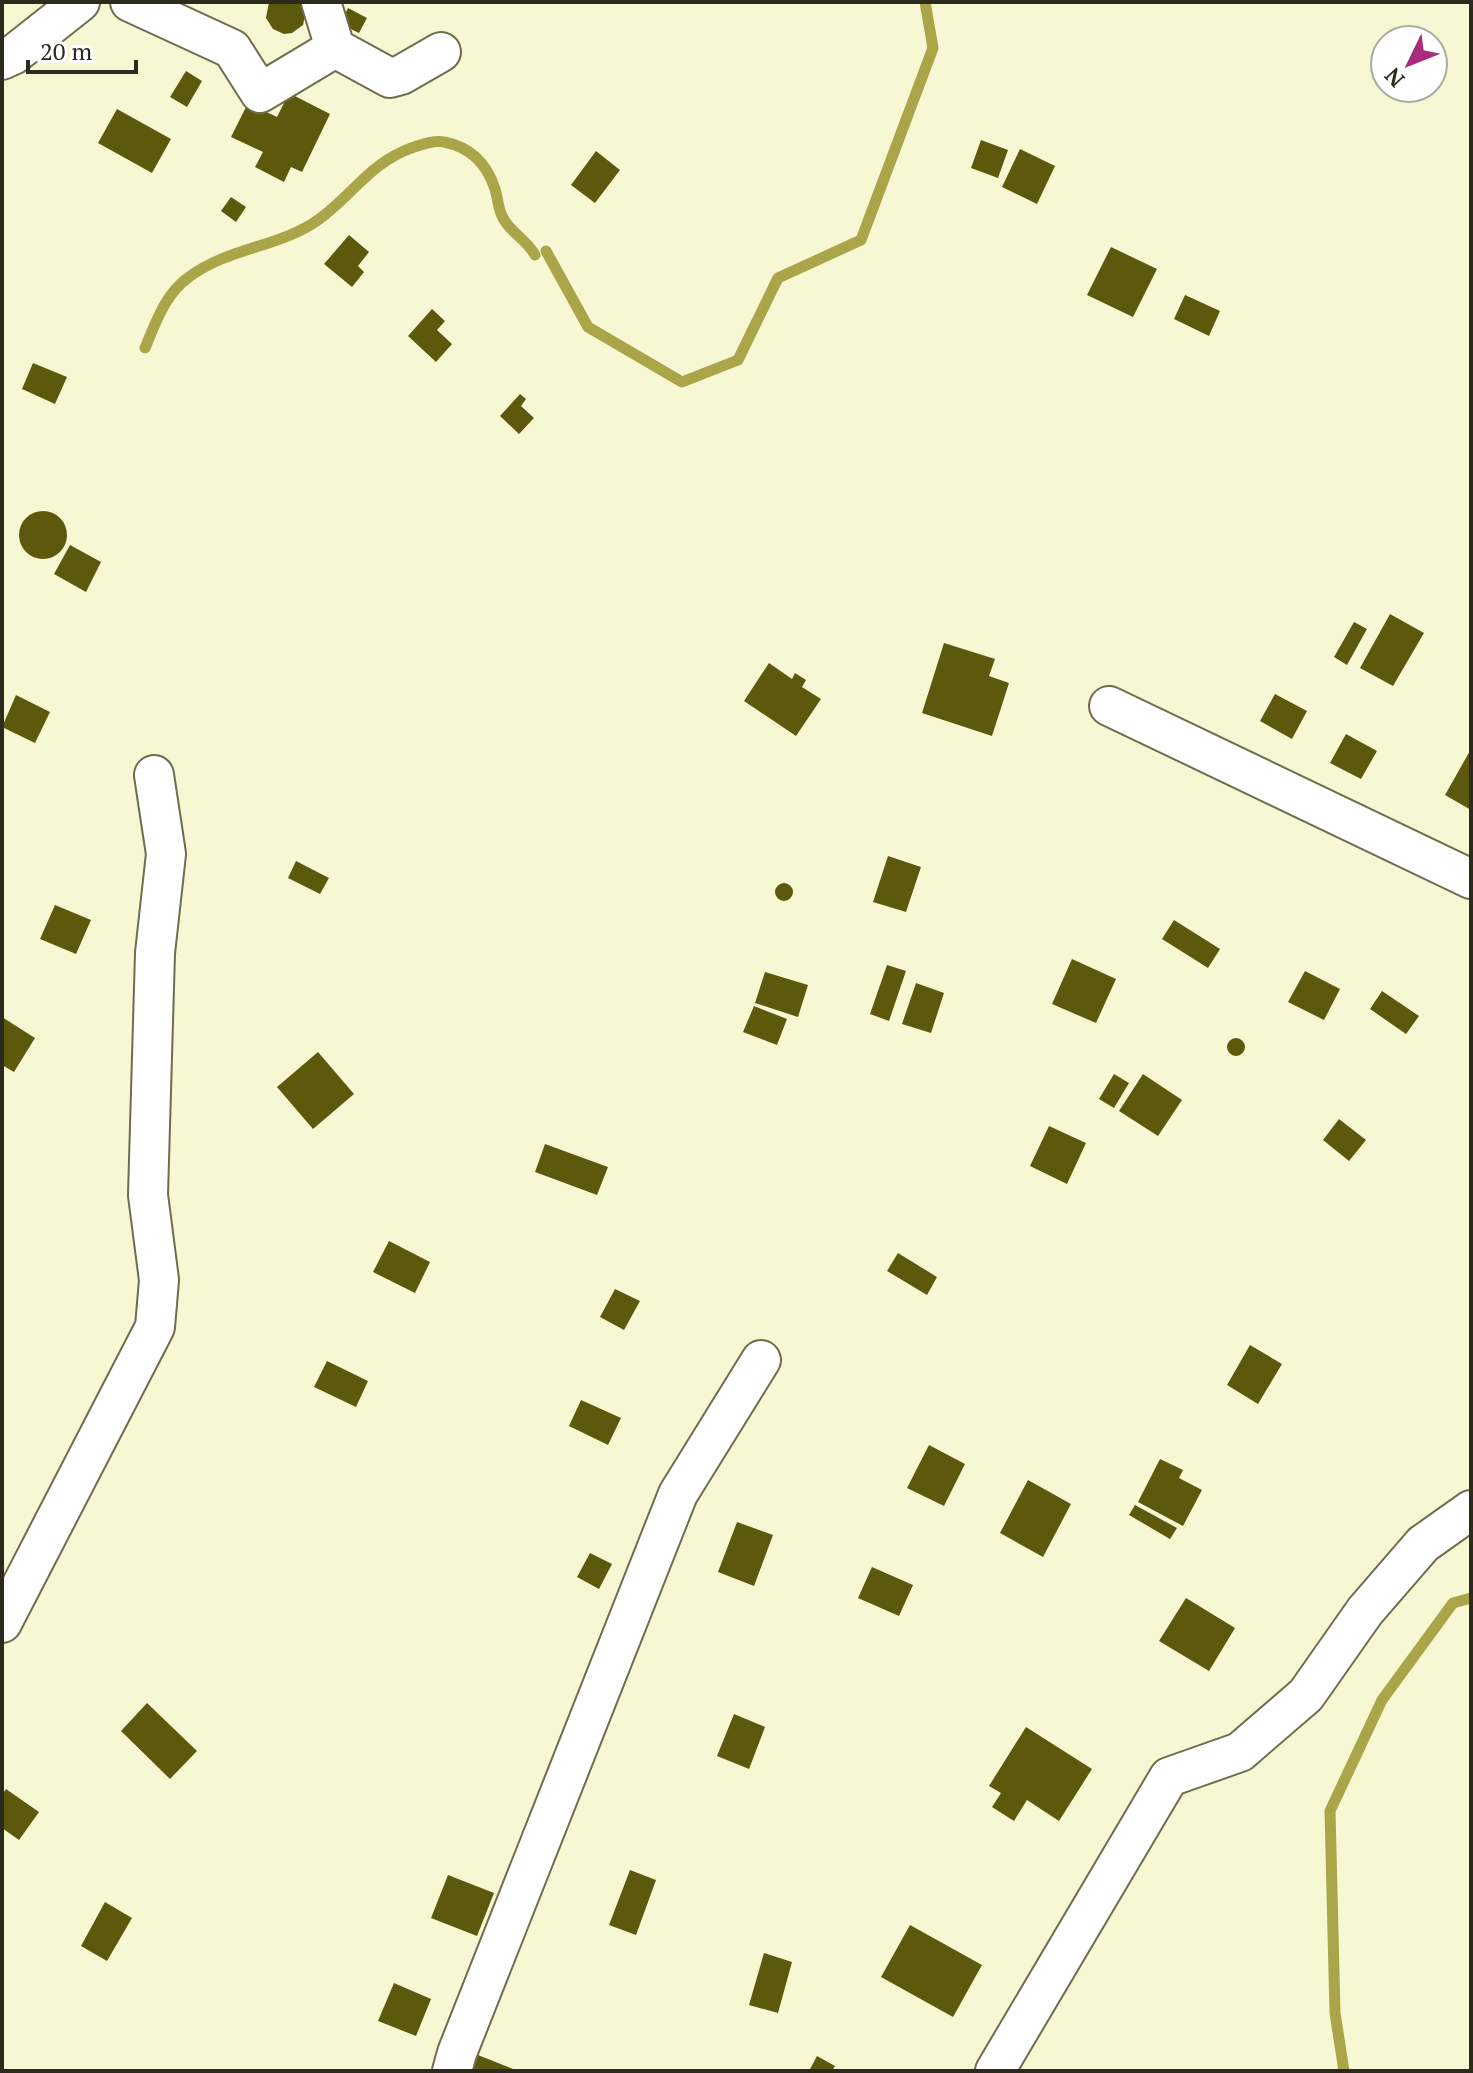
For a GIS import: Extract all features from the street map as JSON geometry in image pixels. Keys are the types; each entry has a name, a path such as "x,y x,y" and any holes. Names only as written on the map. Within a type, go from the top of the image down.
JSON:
{"street":[{"path":"2,60 13,55 80,2"},
{"path":"130,2 232,49 260,93 335,48"},
{"path":"321,2 335,48 390,78 441,52"},
{"path":"1109,706 1471,879"},
{"path":"2,1623 155,1327 159,1280 148,1195 155,953 166,854 154,775"},
{"path":"452,2071 678,1494 761,1360"},
{"path":"995,2071 1169,1777 1240,1752 1306,1695 1365,1611 1423,1544 1471,1510"}],"building":[{"path":"269,2 302,2 306,11 303,25 292,33 284,34 273,29 266,18"},
{"path":"348,8 367,18 359,33 340,24"},
{"path":"186,71 202,81 187,107 170,97"},
{"path":"289,93 330,114 302,172 291,167 284,182 255,167 263,152 231,137 248,103 277,117"},
{"path":"117,109 171,139 152,173 98,143"},
{"path":"981,140 1008,150 998,178 971,168"},
{"path":"1020,149 1055,166 1037,204 1002,187"},
{"path":"596,151 620,170 595,203 571,185"},
{"path":"231,197 246,207 236,222 221,211"},
{"path":"349,235 369,252 358,266 364,272 352,287 324,264"},
{"path":"1111,247 1157,269 1133,317 1087,295"},
{"path":"1185,295 1220,311 1209,336 1174,319"},
{"path":"432,309 445,321 437,330 452,344 436,362 408,336"},
{"path":"33,363 67,377 55,404 22,389"},
{"path":"520,394 526,399 521,406 534,418 519,434 500,416"},
{"path":"43,511 60,518 67,535 60,552 43,559 26,552 19,535 26,518"},
{"path":"70,545 101,562 86,592 54,574"},
{"path":"1390,614 1424,633 1393,686 1360,668"},
{"path":"1354,622 1367,629 1347,665 1334,657"},
{"path":"944,643 995,659 989,676 1009,683 992,736 922,713"},
{"path":"769,663 792,679 795,673 806,680 802,687 821,699 796,736 744,701"},
{"path":"1275,694 1307,711 1292,739 1260,721"},
{"path":"16,695 50,712 35,743 2,727"},
{"path":"1346,734 1377,751 1361,779 1330,763"},
{"path":"1471,749 1471,810 1445,795"},
{"path":"888,856 921,867 906,912 873,902"},
{"path":"296,861 329,878 320,894 288,878"},
{"path":"784,883 793,892 784,901 775,892"},
{"path":"55,905 91,920 76,954 40,939"},
{"path":"1174,920 1220,949 1208,968 1162,939"},
{"path":"1072,959 1116,979 1096,1023 1052,1004"},
{"path":"887,965 906,971 889,1021 870,1014"},
{"path":"1305,971 1340,989 1324,1020 1288,1002"},
{"path":"765,972 808,985 798,1017 755,1003"},
{"path":"916,983 944,993 931,1033 902,1024"},
{"path":"1382,991 1419,1016 1406,1034 1370,1009"},
{"path":"754,1006 787,1019 777,1045 743,1032"},
{"path":"2,1017 35,1038 14,1072 2,1065"},
{"path":"1236,1038 1245,1047 1236,1056 1227,1047"},
{"path":"318,1052 354,1094 313,1129 277,1087"},
{"path":"1114,1074 1129,1083 1114,1108 1099,1099"},
{"path":"1143,1074 1182,1100 1158,1136 1119,1111"},
{"path":"1339,1119 1366,1140 1349,1161 1323,1140"},
{"path":"1049,1126 1086,1143 1067,1184 1030,1166"},
{"path":"545,1144 608,1167 597,1195 535,1172"},
{"path":"389,1241 430,1262 415,1293 373,1272"},
{"path":"898,1253 937,1277 927,1295 887,1271"},
{"path":"615,1289 640,1301 624,1330 600,1317"},
{"path":"1250,1345 1282,1364 1258,1404 1227,1385"},
{"path":"327,1361 368,1381 356,1407 314,1387"},
{"path":"581,1400 621,1418 608,1445 569,1426"},
{"path":"929,1445 965,1464 944,1506 907,1488"},
{"path":"1160,1459 1183,1470 1179,1478 1202,1490 1183,1526 1138,1502"},
{"path":"1028,1480 1071,1504 1043,1557 1000,1533"},
{"path":"1135,1505 1177,1528 1170,1539 1129,1515"},
{"path":"737,1522 773,1535 754,1586 718,1572"},
{"path":"590,1553 612,1564 599,1589 577,1577"},
{"path":"872,1567 913,1585 899,1616 858,1598"},
{"path":"1186,1598 1235,1628 1209,1671 1159,1641"},
{"path":"147,1703 197,1751 170,1779 121,1731"},
{"path":"734,1714 765,1727 749,1769 717,1756"},
{"path":"1026,1727 1092,1769 1059,1821 1027,1800 1014,1821 992,1807 1001,1793 989,1786"},
{"path":"6,1789 39,1812 19,1840 2,1828 2,1795"},
{"path":"630,1870 656,1880 636,1935 609,1925"},
{"path":"448,1875 494,1893 477,1936 431,1918"},
{"path":"105,1902 132,1918 107,1961 81,1946"},
{"path":"910,1925 982,1965 953,2017 881,1977"},
{"path":"764,1953 792,1962 778,2013 749,2005"},
{"path":"394,1983 431,1999 416,2036 378,2021"},
{"path":"478,2055 518,2071 472,2071"},
{"path":"817,2056 835,2066 832,2071 809,2071"}],"waterway":[{"path":"546,251 588,327 682,382 738,360 778,278 861,240 933,48 925,2"},
{"path":"145,348 167,300 189,277 220,260 303,229 318,220 385,161 429,143 453,144 469,152 482,164 492,180 503,218 535,255"},
{"path":"1344,2071 1335,2013 1330,1811 1382,1700 1453,1603 1471,1598"}]}
